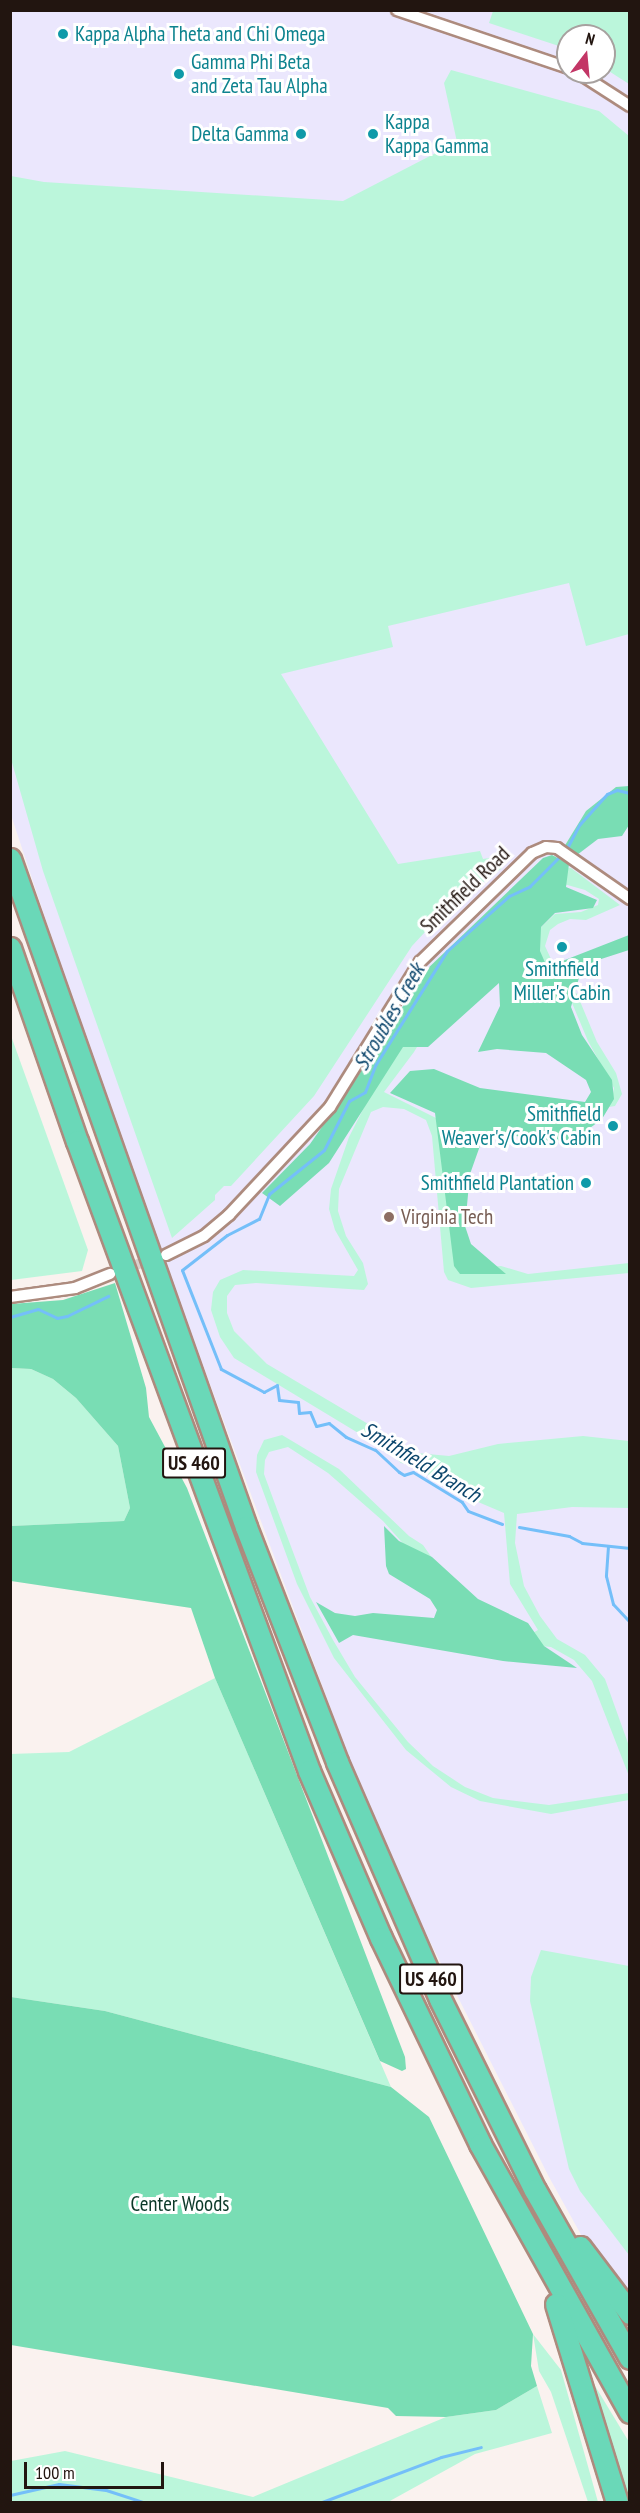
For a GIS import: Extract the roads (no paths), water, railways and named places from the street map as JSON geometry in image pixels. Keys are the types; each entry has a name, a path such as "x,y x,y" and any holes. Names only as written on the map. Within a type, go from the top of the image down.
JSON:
{"highway":[{"name":"US 460","path":"10,859 246,1527 337,1762 440,1999 536,2190 630,2358"},
{"name":"US 460","path":"10,948 85,1163 309,1770 387,1949 480,2144 548,2272 630,2412"},
{"path":"536,2190 630,2313"},
{"path":"548,2272 617,2502"}],"street":[{"path":"397,10 556,64"},
{"path":"596,84 630,106"},
{"name":"Smithfield Road","path":"166,1255 204,1236 229,1215 330,1107 420,962 532,853 546,847 557,848 630,899"},
{"path":"10,1297 75,1288 110,1274"}],"waterway":[{"name":"Stroubles Creek","path":"567,848 580,824 607,794 617,790 630,793"},
{"name":"Stroubles Creek","path":"502,1524 468,1511 462,1502 413,1472 404,1475 375,1450 346,1437 329,1423 316,1426 310,1412 299,1413 298,1402 279,1400 277,1385 264,1392 221,1369 182,1270 227,1235 259,1219 269,1194 324,1150 349,1101 365,1092 376,1064 447,951 509,896 530,886 558,858"},
{"name":"Stroubles Creek","path":"10,1317 38,1309 57,1318 67,1316 108,1296"},
{"name":"Smithfield Branch","path":"519,1527 569,1536 582,1543 630,1548"},
{"path":"608,1546 606,1576 613,1604 630,1622"},
{"path":"630,1720 630,1738"},
{"path":"322,2502 441,2457 481,2447"},
{"path":"10,2495 59,2484 106,2490 144,2502"}],"tunnel":[{"path":"122,1270 155,1258"}],"place":[{"name":"Kappa Alpha Theta and Chi Omega","path":"63,34"},
{"name":"Gamma Phi Beta and Zeta Tau Alpha","path":"179,74"},
{"name":"Delta Gamma","path":"301,134"},
{"name":"Kappa Kappa Gamma","path":"373,134"},
{"name":"Smithfield Miller's Cabin","path":"562,947"},
{"name":"Smithfield Weaver's/Cook's Cabin","path":"613,1126"},
{"name":"Smithfield Plantation","path":"586,1183"},
{"name":"Virginia Tech","path":"389,1217"}],"park label":[{"name":"Center Woods","path":"180,2204"}]}
